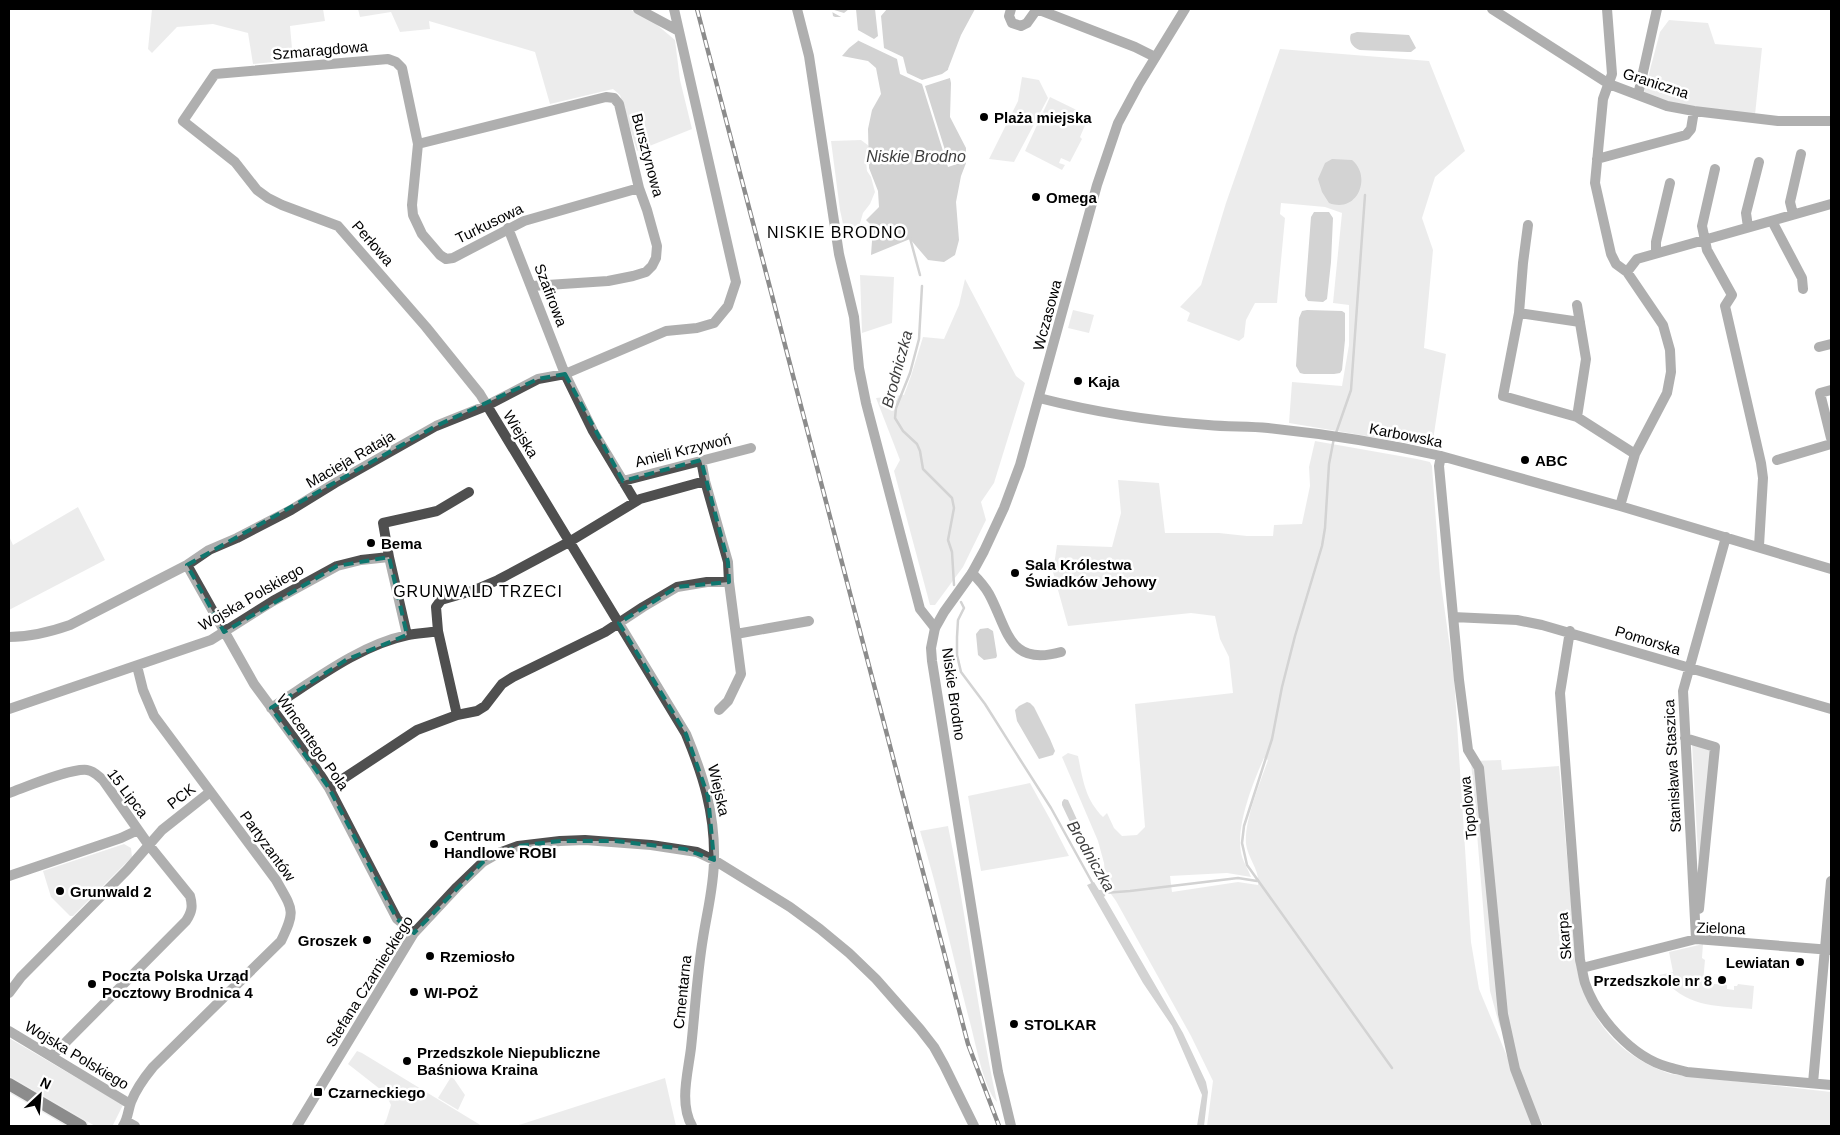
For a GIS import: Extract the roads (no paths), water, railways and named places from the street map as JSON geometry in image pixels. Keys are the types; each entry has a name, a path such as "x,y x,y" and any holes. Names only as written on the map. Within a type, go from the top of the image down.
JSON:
{"main road":[{"path":"9,1084 81,1126"}],"street":[{"path":"638,9 678,31"},
{"path":"674,9 678,31"},
{"name":"Niskie Brodno","path":"797,9 809,56 839,254 854,317 859,368 866,402 920,609 935,628 931,648 932,661 998,1072 1011,1126"},
{"path":"1011,9 1008,16 1012,23 1021,26 1027,23 1037,9 1135,47 1155,57"},
{"name":"Wczasowa","path":"935,628 941,616 972,573 992,534 1011,490 1039,398 1107,153 1118,123 1155,57 1185,9"},
{"name":"Graniczna","path":"1492,9 1609,84 1667,106 1778,121 1831,121"},
{"path":"1607,9 1612,74 1604,99 1595,183 1611,254 1616,264 1627,272 1663,325 1670,350 1671,372 1667,393 1636,454 1620,506"},
{"path":"1638,95 1658,9"},
{"name":"Macieja Rataja","path":"9,637 24,637 50,632 70,625 186,565 209,550 238,538 290,510 436,426 486,406 538,379 565,374 666,331 697,328 714,322 728,306 736,282 678,31"},
{"name":"Szmaragdowa","path":"183,121 215,74 388,59 396,62 402,68 418,144"},
{"name":"Bursztynowa","path":"418,144 606,97 614,98 619,104 639,188 657,246 656,258 646,272 608,281 532,286"},
{"path":"1597,159 1686,135 1691,129 1694,111"},
{"name":"Perłowa","path":"183,121 235,162 257,190 268,198 338,226 426,327 480,394 486,406"},
{"name":"Turkusowa","path":"418,144 412,205 413,215 422,234 440,256 446,259 453,258 524,221 639,188"},
{"path":"1793,214 1790,202 1802,154"},
{"path":"1748,227 1746,213 1759,162"},
{"path":"1715,169 1702,226 1707,250 1732,295 1725,306 1763,478 1759,546"},
{"path":"1656,253 1656,242 1670,182"},
{"path":"1627,272 1638,259 1831,204"},
{"path":"1772,221 1802,278 1803,289"},
{"path":"1528,225 1519,313 1503,396 1577,417 1636,454"},
{"name":"Szafirowa","path":"508,228 565,374"},
{"path":"1577,305 1586,359 1577,417"},
{"path":"1519,313 1580,322"},
{"path":"1819,347 1831,344"},
{"name":"Anieli Krzywoń","path":"565,374 593,430 635,501"},
{"path":"1831,390 1820,393 1831,438"},
{"name":"Karbowska","path":"1039,398 1138,417 1326,435 1441,456 1831,568"},
{"name":"Wiejska","path":"486,406 686,734 701,771 708,796 712,820 714,860"},
{"path":"1777,460 1831,444"},
{"name":"Anieli Krzywoń","path":"623,481 751,448"},
{"name":"Topolowa","path":"1441,456 1439,466 1453,618 1468,750 1479,768 1503,1014 1515,1069 1537,1126"},
{"path":"701,460 727,556 728,582 741,674 728,701 719,710"},
{"path":"457,715 438,631 436,607 441,600 472,591 498,580 569,542 635,501 705,480"},
{"path":"407,635 383,523 437,511 469,492"},
{"name":"Stanisława Staszica","path":"1696,940 1683,691 1726,537"},
{"name":"Wojska Polskiego","path":"9,709 211,640 273,601 337,566 361,560 389,557"},
{"name":"Wincentego Pola","path":"186,565 224,632 271,708 313,764 328,788 397,919 414,934"},
{"path":"972,573 989,594 1008,637 1022,652 1039,656 1061,652"},
{"path":"328,788 417,730 457,715 477,711 485,706 502,684 605,632 643,606 678,587 707,582 728,582"},
{"name":"Pomorska","path":"1453,618 1517,620 1570,632 1688,668 1831,708"},
{"path":"736,634 809,621"},
{"path":"271,708 346,660 374,647 407,635 438,631"},
{"name":"Skarpa","path":"1570,632 1560,692 1580,960 1586,984 1596,1005 1606,1022 1623,1039 1650,1059 1666,1067 1687,1072 1831,1085"},
{"name":"Partyzantów","path":"128,1125 130,1104 153,1066 280,941 290,921 290,906 276,880 154,716 143,690 138,666"},
{"path":"1685,738 1716,747 1696,940"},
{"name":"15 Lipca","path":"9,793 72,772 88,770 96,774 103,780 148,844 190,896 192,903 190,915 52,1056"},
{"name":"PCK","path":"9,993 21,977 127,870 148,844 210,792"},
{"path":"9,876 121,838 138,830"},
{"name":"Stefana Czarnieckiego","path":"297,1126 414,934 483,862 518,846 560,841 615,841 685,849 714,860"},
{"path":"714,860 790,907 820,929 876,979 920,1028 934,1047 974,1126"},
{"name":"Cmentarna","path":"692,1126 685,1108 687,1078 714,860"},
{"path":"1813,1082 1828,950 1831,881"},
{"name":"Zielona","path":"1582,968 1696,940 1828,950"},
{"name":"Wojska Polskiego","path":"9,1031 130,1104"}],"water":[{"name":"Niskie Brodno","path":"832,9 975,9 961,35 948,69 951,83 950,117 966,148 966,163 961,176 956,202 959,240 955,255 944,262 928,260 910,239 871,255 873,227 866,220 879,207 878,191 869,168 868,129 872,110 881,94 876,68 868,61 842,56 858,41 853,17 835,17 833,16"},
{"path":"1357,32 1409,35 1416,48 1411,52 1360,50 1353,46 1350,39 1351,34"},
{"path":"1332,159 1352,160 1358,167 1361,175 1359,192 1348,203 1339,205 1329,203 1322,192 1318,179 1325,163"},
{"path":"1314,212 1329,212 1333,218 1327,299 1323,302 1308,301 1305,296 1311,217"},
{"path":"1302,311 1342,311 1345,313 1345,340 1342,370 1340,373 1304,374 1300,373 1296,366 1299,318"},
{"path":"988,628 993,631 997,656 996,658 984,660 978,655 976,634 980,629"},
{"path":"1027,702 1034,707 1050,739 1055,751 1053,755 1039,759 1017,721 1015,710"},
{"path":"1064,799 1068,800 1085,837 1081,845 1062,805"},
{"path":"1094,882 1099,890 1105,890 1107,893 1104,897 1183,1033 1206,1082 1208,1092 1204,1126 1197,1126 1202,1095 1172,1026 1143,983 1087,885"}],"waterway":[{"path":"1336,433 1351,390 1365,195"},
{"name":"Brodniczka","path":"910,238 920,275"},
{"name":"Brodniczka","path":"922,286 919,339 910,373 896,408 895,418 903,431 917,444 923,469 952,498 954,508 948,540 952,552 954,585"},
{"path":"1334,438 1329,464 1322,546 1295,636 1282,687 1272,739 1244,826 1242,843 1247,865 1392,1068"},
{"name":"Brodniczka","path":"961,602 964,608 958,620 957,637 957,655 961,672 985,704 1051,808 1093,884"},
{"path":"1104,893 1238,878 1257,881"}],"railway":[{"path":"697,9 968,1044 999,1126"}],"place":[{"name":"Plaża miejska","path":"984,117"},
{"name":"Omega","path":"1036,197"},
{"name":"Kaja","path":"1078,381"},
{"name":"ABC","path":"1525,460"},
{"name":"Bema","path":"371,543"},
{"name":"Sala Królestwa Świadków Jehowy","path":"1015,573"},
{"name":"Centrum Handlowe ROBI","path":"434,844"},
{"name":"Grunwald 2","path":"60,891"},
{"name":"Groszek","path":"367,940"},
{"name":"Rzemiosło","path":"430,956"},
{"name":"Lewiatan","path":"1800,962"},
{"name":"Przedszkole nr 8","path":"1722,980"},
{"name":"Poczta Polska Urząd Pocztowy Brodnica 4","path":"92,984"},
{"name":"WI-POŻ","path":"414,992"},
{"name":"STOLKAR","path":"1014,1024"},
{"name":"Przedszkole Niepubliczne Baśniowa Kraina","path":"407,1061"},
{"name":"Czarneckiego","path":"318,1092"}],"district":[{"name":"NISKIE BRODNO","path":"837,232"},
{"name":"GRUNWALD TRZECI","path":"478,591"}]}
